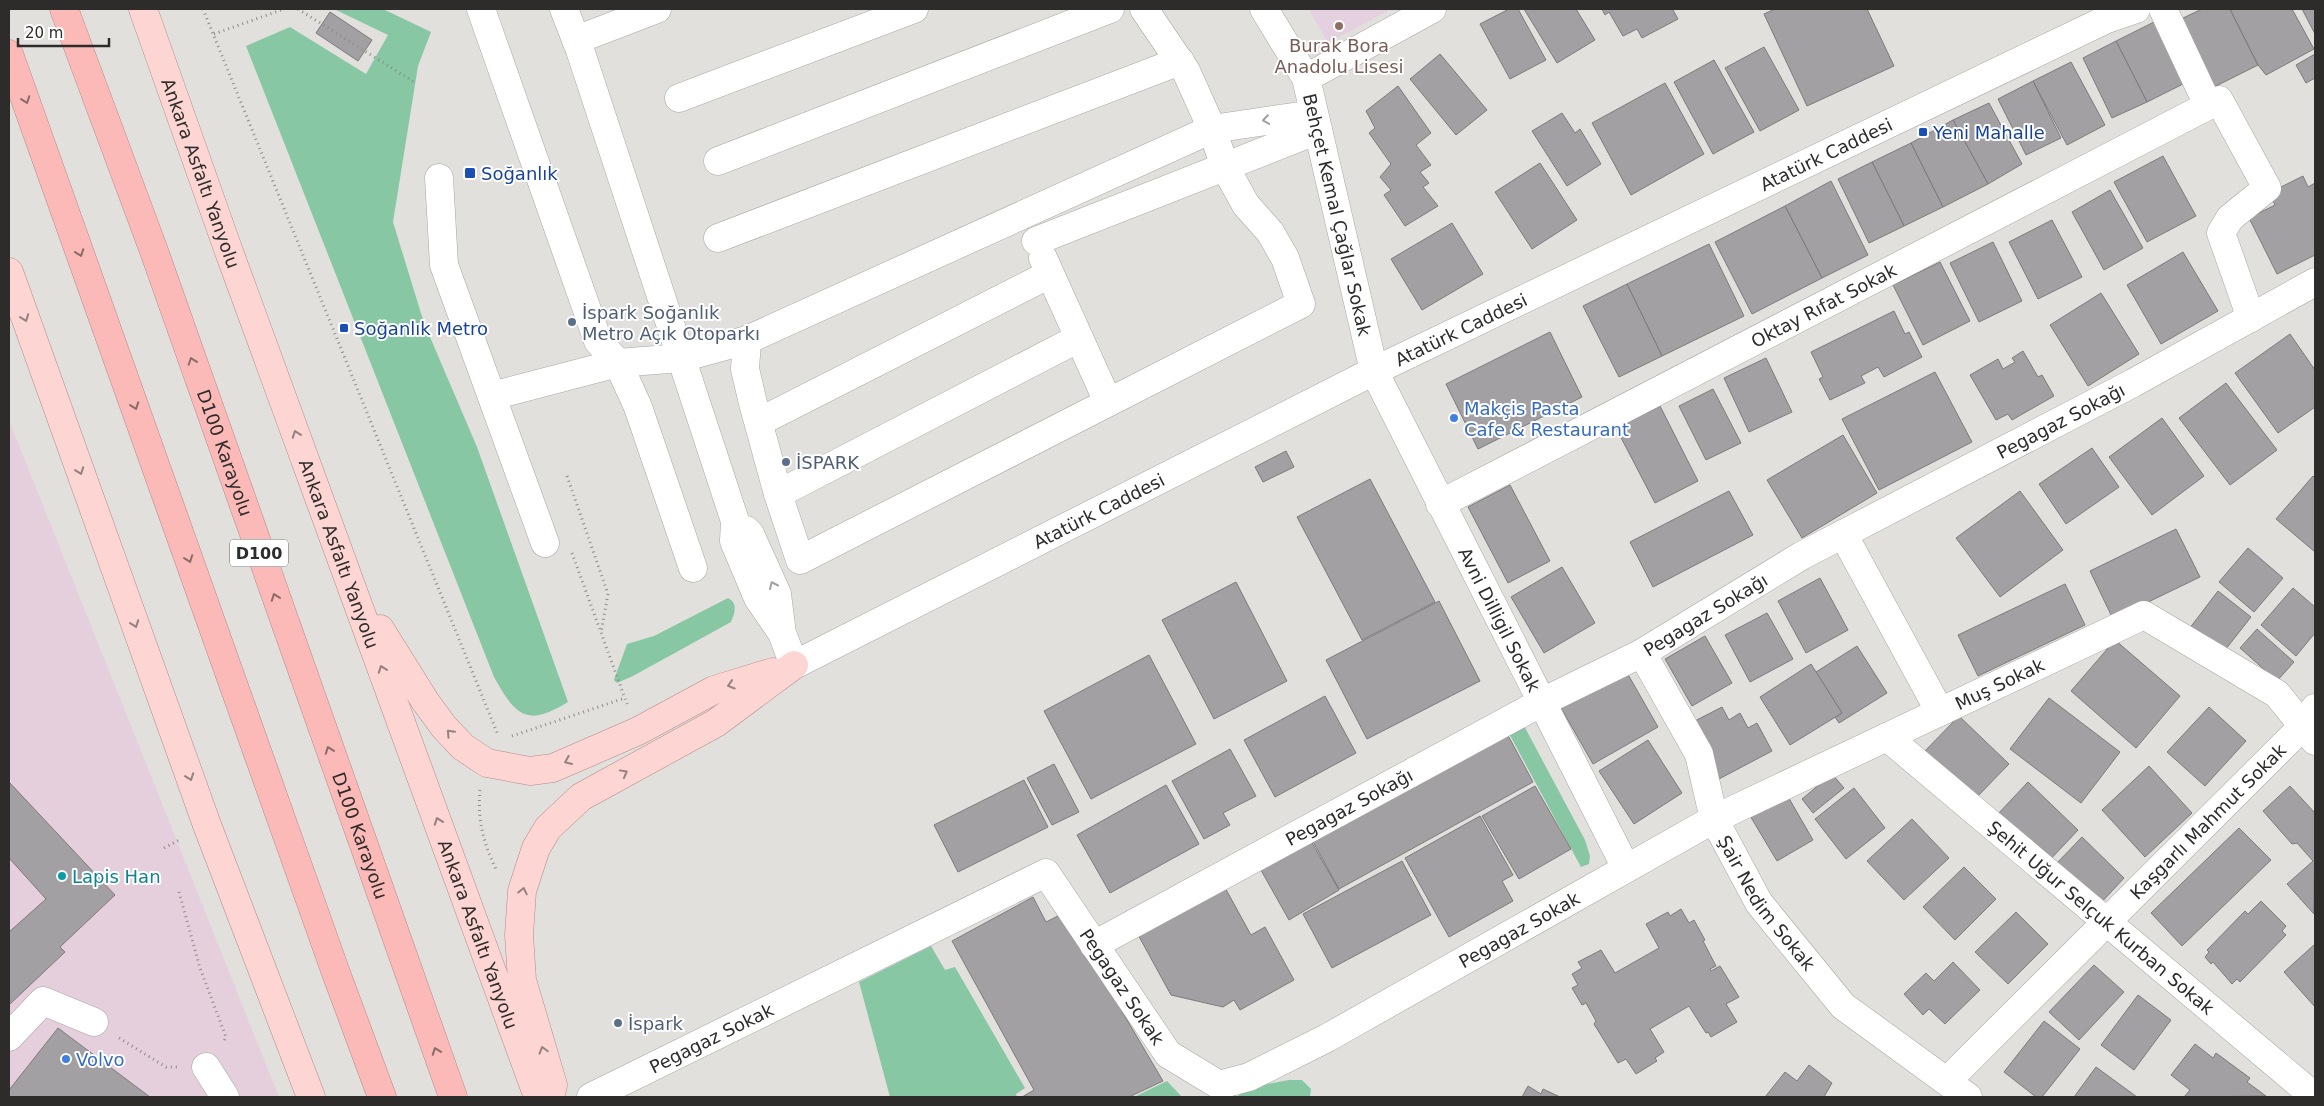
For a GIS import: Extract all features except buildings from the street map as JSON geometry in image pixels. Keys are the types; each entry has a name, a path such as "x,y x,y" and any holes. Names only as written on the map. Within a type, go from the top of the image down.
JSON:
{"highway":[{"name":"D100 Karayolu","path":"64,9 154,251 453,1097"},
{"path":"9,54 332,964 382,1097"}],"main road":[{"name":"Ankara Asfaltı Yanyolu","path":"143,9 228,249 538,1097"},
{"path":"9,272 207,825 311,1097"},
{"path":"349,579 425,701 439,720 463,747 487,763 530,771 553,768 638,731 714,690 794,665"},
{"path":"550,1097 553,1085 522,980 518,936 522,891 536,848 548,828 581,797 716,723 794,665"}],"street":[{"path":"482,9 598,341 618,363 638,406 692,568"},
{"path":"564,9 576,40 735,521 750,534 777,594 782,633 794,665"},
{"path":"576,40 657,9"},
{"path":"678,98 914,9"},
{"path":"718,161 1110,9"},
{"path":"747,340 745,369 778,494 800,560 1301,304 1285,258 1270,232 1246,205 1225,167 1212,129 1180,61 1144,9"},
{"name":"Behçet Kemal Çağlar Sokak","path":"1264,9 1306,78 1374,372"},
{"path":"1306,78 1432,9"},
{"name":"Atatürk Caddesi","path":"794,665 1374,372 2104,14 2136,9"},
{"path":"2163,9 2208,105 2219,100 2267,188 2230,218 2221,233 2251,318"},
{"path":"718,238 1180,61"},
{"name":"Oktay Rıfat Sokak","path":"1440,504 2208,105"},
{"path":"492,396 618,363 681,358 747,340 1212,129 1316,122"},
{"path":"1036,241 1225,167 1316,122"},
{"path":"439,178 444,265 545,543"},
{"path":"1024,214 1108,402"},
{"path":"759,422 1050,274"},
{"name":"Pegagaz Sokağı","path":"1094,945 1542,702 1642,653 1801,556 2134,383 2315,282"},
{"path":"778,494 1080,338"},
{"name":"Avni Dilligil Sokak","path":"1374,372 1626,868"},
{"path":"1843,534 1940,712"},
{"name":"Muş Sokak","path":"1714,819 2144,615 2277,694 2311,725"},
{"name":"Şair Nedim Sokak","path":"1642,653 1699,754 1714,819 1760,902 1843,1006 1958,1089"},
{"name":"Kaşgarlı Mahmut Sokak","path":"1958,1089 2107,922 2311,725"},
{"name":"Şehit Uğur Selçuk Kurban Sokak","path":"1887,737 2315,1097"},
{"name":"Pegagaz Sokak","path":"592,1097 1046,873 1168,1054 1218,1091 1327,1038 1714,819"},
{"path":"9,1037 43,1001 94,1022"},
{"path":"206,1067 225,1097"}],"path":[{"path":"203,9 499,735 510,736 625,698"},
{"path":"214,34 284,9"},
{"path":"298,9 414,82"},
{"path":"566,476 608,594 601,633"},
{"path":"586,594 638,731"},
{"path":"487,763 480,790 478,812 484,837 491,860 500,876 504,881 522,891"},
{"path":"94,1022 166,1067 206,1067 226,1037 200,968 179,892"}],"shaded area":[{"name":"Burak Bora Anadolu Lisesi","path":"1309,9 1391,9 1328,43"},
{"path":"9,420 279,1097 9,1097"}],"green space":[{"path":"334,9 383,9 431,32 418,66 393,222 424,323 477,447 568,702 542,714 532,716 516,709 494,677 246,46 290,27 366,74 388,35"},
{"path":"728,598 734,605 731,622 633,676 617,683 614,680 627,644 654,636"},
{"path":"1523,724 1585,840 1590,856 1589,864 1581,867 1506,728"},
{"path":"931,946 945,970 955,967 1025,1088 1016,1094 1017,1097 890,1097 859,982"},
{"path":"1289,1080 1302,1080 1311,1089 1310,1097 1236,1097 1252,1087"},
{"path":"1167,1081 1182,1097 1134,1097"}],"place":[{"name":"Burak Bora Anadolu Lisesi","path":"1339,26"},
{"name":"Yeni Mahalle","path":"1923,132"},
{"name":"Soğanlık","path":"470,173"},
{"name":"İspark Soğanlık Metro Açık Otoparkı","path":"572,322"},
{"name":"Soğanlık Metro","path":"344,328"},
{"name":"Makçis Pasta Cafe & Restaurant","path":"1454,418"},
{"name":"İSPARK","path":"786,462"},
{"name":"Lapis Han","path":"62,876"},
{"name":"İspark","path":"618,1023"},
{"name":"Volvo","path":"66,1059"}]}
